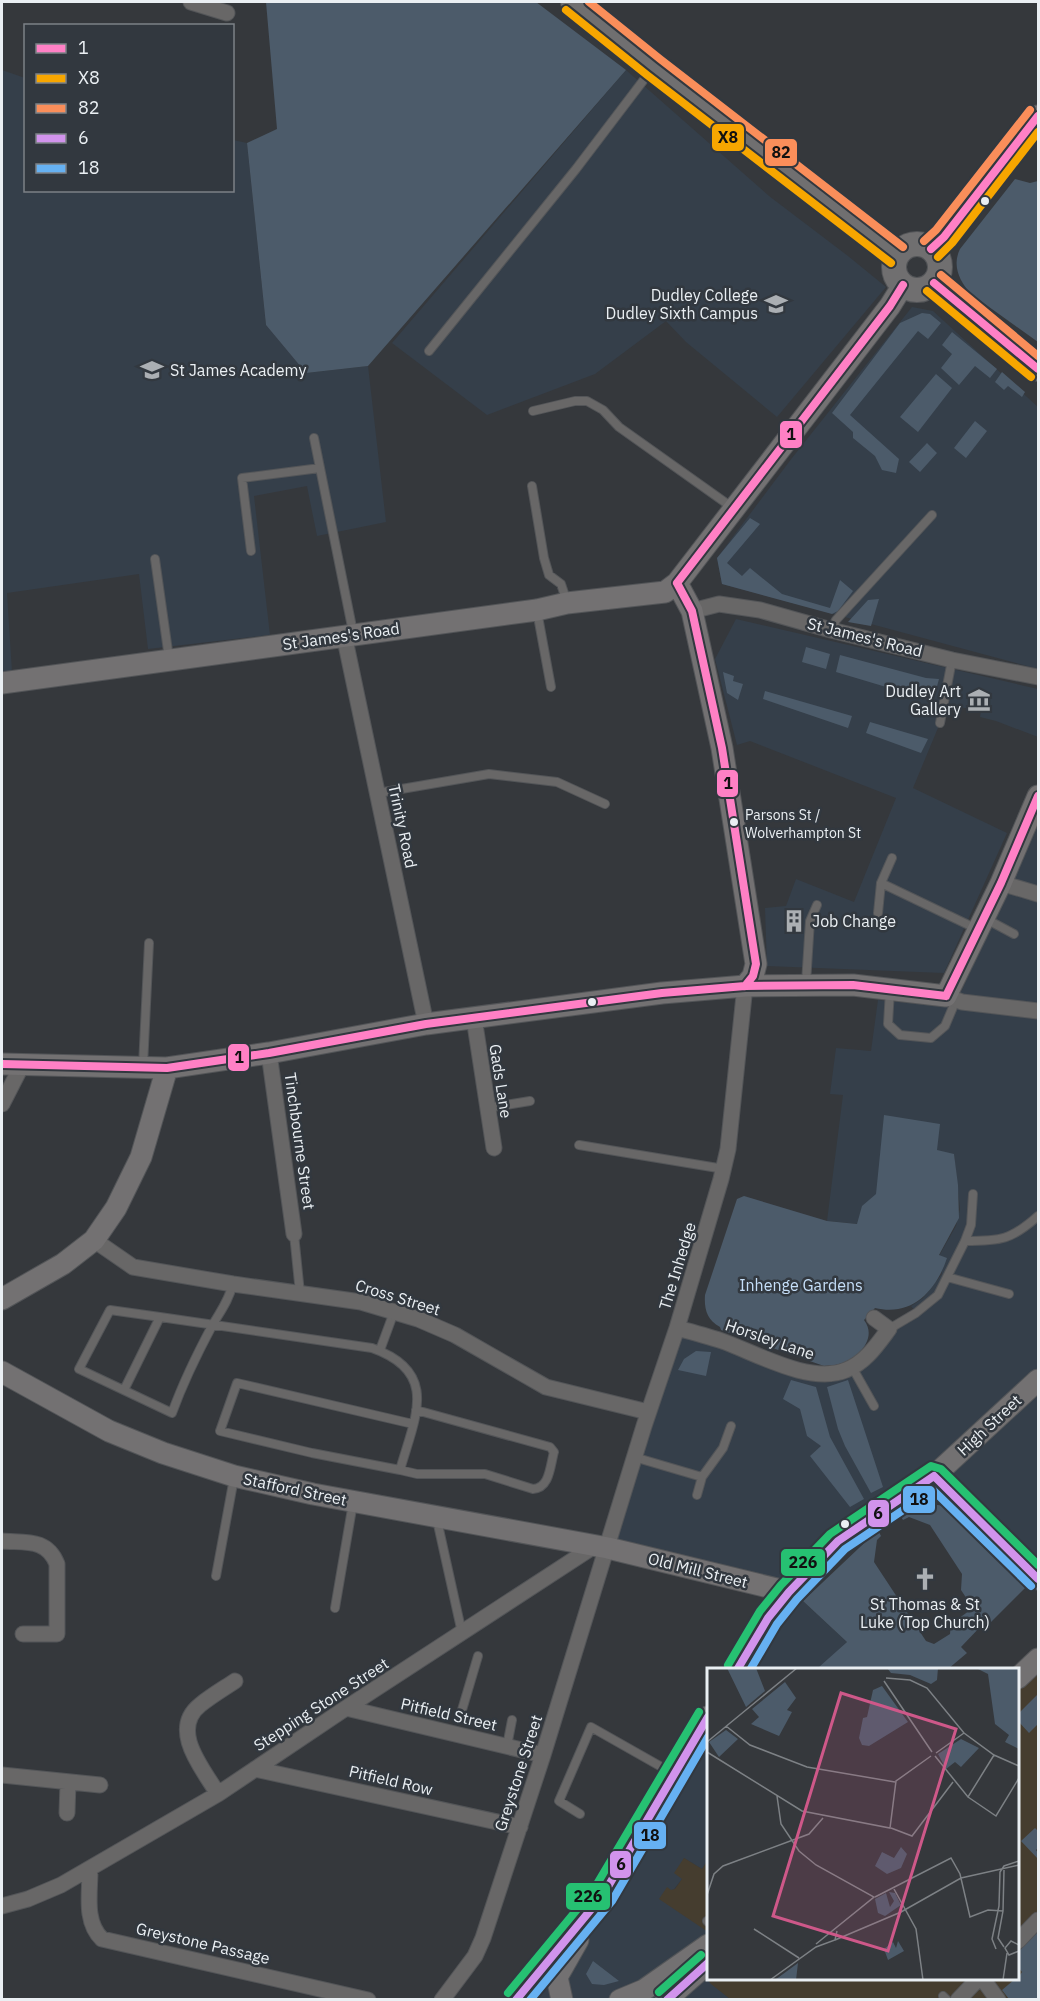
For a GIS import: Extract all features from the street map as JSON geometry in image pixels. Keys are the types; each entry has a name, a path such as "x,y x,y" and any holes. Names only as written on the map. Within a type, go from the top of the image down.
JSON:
{"main road":[{"path":"573,2 653,67 897,255"},
{"path":"932,249 944,237 1038,116"},
{"path":"918,244 932,249 940,261 940,269 934,283 921,289 911,289 903,285 894,270 897,255 910,245 918,244"},
{"path":"934,283 1038,369"},
{"path":"745,986 753,976 756,964 723,754 692,611 677,583 890,306 903,285"},
{"name":"St James's Road","path":"2,683 537,610 567,603 665,592 677,583"},
{"path":"12,1064 167,1068 269,1053 426,1024 662,993 745,986 853,985 951,998 1038,796"},
{"path":"2,1299 63,1263 94,1240 116,1208 141,1157 167,1068"},
{"name":"Stafford Street","path":"2,1372 109,1431 163,1454 234,1476 353,1501 602,1546"},
{"name":"High Street","path":"738,1668 768,1618 789,1592 838,1541 934,1476 1038,1380"},
{"path":"934,1476 1038,1579"},
{"name":"Old Mill Street","path":"602,1546 789,1592"},
{"path":"1019,1676 1038,1659"},
{"path":"562,2000 557,1977 707,1719"},
{"path":"516,2000 603,1895"},
{"path":"620,2000 644,1990 707,1946"},
{"path":"666,2000 707,1964"}],"street":[{"path":"191,2 227,13"},
{"name":"St James's Road","path":"692,611 719,604 733,604 952,660 1038,678"},
{"name":"Trinity Road","path":"349,634 378,793 426,1024"},
{"path":"1001,883 1038,894"},
{"name":"The Inhedge","path":"602,1546 677,1328 724,1169 745,986"},
{"path":"951,998 1038,1011"},
{"name":"Gads Lane","path":"474,1018 494,1148"},
{"name":"Tinchbourne Street","path":"269,1053 294,1234"},
{"path":"2,1104 12,1064"},
{"name":"Cross Street","path":"94,1240 133,1267 361,1302 418,1319 455,1335 546,1387 648,1412"},
{"path":"874,1318 889,1329"},
{"name":"Horsley Lane","path":"677,1328 721,1341 788,1367 817,1374 831,1374 852,1367 871,1352 889,1329"},
{"path":"2,1541 38,1543 54,1555 57,1564 57,1634 22,1634"},
{"name":"Stepping Stone Street","path":"2,1906 28,1899 90,1870 218,1794 462,1633 602,1546"},
{"name":"Greystone Street","path":"442,2000 475,1956 483,1938 543,1755 602,1546"},
{"path":"218,1794 186,1735 190,1719 198,1706 235,1681"},
{"name":"Pitfield Street","path":"346,1708 543,1755"},
{"name":"Pitfield Row","path":"255,1769 519,1827"},
{"path":"2,1774 100,1785"},
{"path":"67,1813 68,1782"},
{"name":"Greystone Passage","path":"90,1870 90,1918 94,1932 102,1939 368,2000"},
{"path":"1019,1939 1038,1920"},
{"path":"954,1996 978,1980"},
{"path":"983,1980 998,2000"}],"lane":[{"path":"429,351 576,169 653,67"},
{"path":"533,411 575,401 587,401 603,410 619,427 734,509"},
{"path":"314,438 349,634"},
{"path":"251,551 242,478 320,468"},
{"path":"532,486 549,575 561,584 567,603"},
{"path":"831,630 836,620 932,515"},
{"path":"155,559 169,660"},
{"path":"537,610 551,687"},
{"path":"940,723 952,660"},
{"path":"378,793 489,774 557,782 605,804"},
{"path":"878,913 881,884 891,858"},
{"path":"881,884 982,924 1014,934"},
{"path":"806,986 810,921 817,905"},
{"path":"143,1067 149,942"},
{"path":"890,990 888,1024 900,1035 931,1038 945,1026 951,998"},
{"path":"487,1108 530,1101"},
{"path":"579,1144 724,1169"},
{"path":"889,1329 916,1313 938,1295 971,1225 973,1194"},
{"path":"965,1241 996,1241 1019,1233 1038,1216"},
{"path":"294,1234 300,1293"},
{"path":"947,1277 1009,1294"},
{"path":"233,1284 229,1300 212,1326 172,1413 79,1369 111,1310 212,1326 348,1344 380,1350 406,1368 414,1379 418,1391 413,1424 400,1470"},
{"path":"380,1350 394,1312"},
{"path":"124,1390 160,1317"},
{"path":"852,1367 874,1406"},
{"path":"413,1424 237,1383 220,1431 312,1453 417,1474 485,1474 533,1489 541,1489 545,1485 554,1452 549,1447 416,1410"},
{"path":"697,1495 702,1477 723,1449 731,1426"},
{"path":"634,1457 702,1477"},
{"path":"216,1576 234,1476"},
{"path":"335,1608 353,1501"},
{"path":"436,1516 462,1633"},
{"path":"462,1710 478,1656"},
{"path":"507,1746 512,1720"},
{"path":"580,1814 559,1801 591,1727 674,1775"}],"shaded area":[{"name":"St James Academy","path":"2,70 24,78 24,192 234,192 234,140 247,143 266,325 306,373 368,366 386,522 317,536 307,486 254,496 270,635 148,649 139,574 7,593 12,672 2,672"},
{"path":"626,70 769,196 886,287 777,417 686,342 666,321 595,374 487,415 392,343"},
{"path":"912,307 933,311 1038,407 1038,669 722,584 717,558 792,458"},
{"path":"736,619 1038,689 1038,737 980,717 981,711 944,704 940,723 913,788 1007,833 944,973 767,966 765,908 786,906 796,879 854,902 896,798 750,741 737,745 715,659"},
{"path":"1038,818 1038,1579 934,1476 789,1592 803,1601 847,1642 820,1668 738,1668 788,1593 608,1548 677,1328 788,1367 845,1371 889,1329 916,1312 911,1306 923,1298 942,1274 939,1256 956,1226 960,1209 954,1154 858,1224 827,1221 843,1095 830,1094 836,1048 871,1051 878,1000 943,1006 962,990"},
{"path":"1038,1659 1038,1848 1036,1850 1038,1853 1038,1999 730,1999 711,1984 708,1980 1019,1980 1019,1677"},
{"path":"707,1719 707,1862 702,1869 684,1858 682,1879 671,1891 667,1887 707,1931 707,1953 694,1965 707,1980 730,1999 516,2000 603,1895"},
{"path":"684,1858 702,1869 707,1862 707,1931 659,1899 667,1887 671,1890 675,1889 682,1879 674,1873"},
{"path":"707,1953 707,1979 694,1964"}],"green space":[{"path":"266,2 536,2 626,70 368,366 306,373 266,325 247,143 277,129"},
{"path":"1015,179 1030,183 1038,181 1038,342 971,294 963,284 957,267 960,249"},
{"path":"922,313 930,314 941,323 928,339 918,331 850,415 899,459 896,473 882,470 875,456 853,438 853,432 832,413 900,323"},
{"path":"952,332 997,369 990,378 975,366 959,385 941,368 952,354 942,345"},
{"path":"1002,372 1025,392 1022,397 1008,386 1004,390 995,382"},
{"path":"936,374 952,388 918,432 900,417"},
{"path":"975,421 987,431 966,458 954,448"},
{"path":"927,443 937,453 920,472 909,462"},
{"path":"750,518 760,524 727,563 742,576 750,568 782,594 830,608 840,580 853,591 838,611 832,614 722,584 717,558"},
{"path":"879,599 871,626 848,622 868,600"},
{"path":"806,647 830,654 826,669 802,662"},
{"path":"840,655 926,678 939,679 933,701 836,672"},
{"path":"723,672 734,676 733,681 743,684 738,700 727,693"},
{"path":"765,691 852,716 848,728 763,699"},
{"path":"870,722 928,739 921,753 866,733"},
{"name":"Inhenge Gardens","path":"884,1115 940,1124 937,1150 954,1154 959,1218 939,1255 947,1258 929,1291 921,1299 900,1309 875,1308 864,1320 869,1334 864,1347 853,1358 835,1365 824,1366 721,1330 707,1314 705,1295 737,1199 744,1196 827,1221 857,1224 862,1206 876,1194"},
{"path":"696,1351 711,1352 706,1376 678,1370 684,1359"},
{"path":"791,1380 816,1387 830,1437 864,1499 850,1507 810,1456 821,1446 807,1436 800,1409 783,1399"},
{"path":"848,1380 883,1487 871,1493 845,1446 827,1387"},
{"path":"921,1503 946,1506 1028,1585 987,1626 982,1625 961,1647 967,1653 949,1668 820,1668 847,1642 803,1601 878,1530 881,1536 877,1540 874,1562 926,1641 934,1644 950,1634 951,1624 973,1608 961,1590 962,1574 930,1525 909,1517 903,1520 900,1515"},
{"path":"1038,1694 1038,1724 1029,1733 1019,1722 1019,1713"},
{"path":"1035,1828 1038,1831 1036,1850 1038,1859 1021,1841"},
{"path":"1038,1932 1038,1999 1009,1999 1002,1990 1014,1980 1019,1980 1022,1972 1019,1968 1019,1951"},
{"path":"593,1961 619,1981 604,1985 592,1984 586,1974"}],"transit line":[{"name":"82","path":"589,2 903,247"},
{"name":"X8","path":"566,10 891,263"},
{"name":"82","path":"924,241 936,230 1030,110"},
{"name":"1","path":"931,249 944,237 1038,116"},
{"name":"X8","path":"938,257 952,243 1038,132"},
{"name":"82","path":"941,275 1038,356"},
{"name":"1","path":"934,283 1038,369"},
{"name":"1","path":"677,583 890,306 903,285"},
{"name":"X8","path":"927,291 1031,377"},
{"name":"1","path":"677,583 692,611 722,748 756,964 753,976 745,986"},
{"name":"1","path":"946,996 1001,883 1038,796"},
{"name":"1","path":"2,1064 167,1068 269,1053 426,1024 662,993 745,986 853,985 946,996"},
{"name":"226","path":"728,1665 760,1611 781,1585 830,1534 931,1466 941,1469 1038,1565"},
{"name":"6","path":"738,1668 768,1618 789,1592 838,1541 934,1476 1038,1579"},
{"name":"18","path":"751,1668 777,1624 797,1599 845,1549 933,1490 1031,1586"},
{"name":"226","path":"508,1993 594,1889 699,1712"},
{"name":"6","path":"516,2000 603,1895 707,1719"},
{"name":"18","path":"530,2000 612,1901 707,1739"},
{"name":"226","path":"659,1992 701,1955"},
{"name":"6","path":"667,2000 707,1964"}],"place":[{"name":"Dudley College Dudley Sixth Campus","path":"776,304"},
{"name":"St James Academy","path":"152,370"},
{"name":"Dudley Art Gallery","path":"979,700"},
{"name":"Parsons St / Wolverhampton St","path":"734,822"},
{"name":"Job Change","path":"794,921"},
{"name":"St Thomas & St Luke (Top Church)","path":"925,1579"}]}
